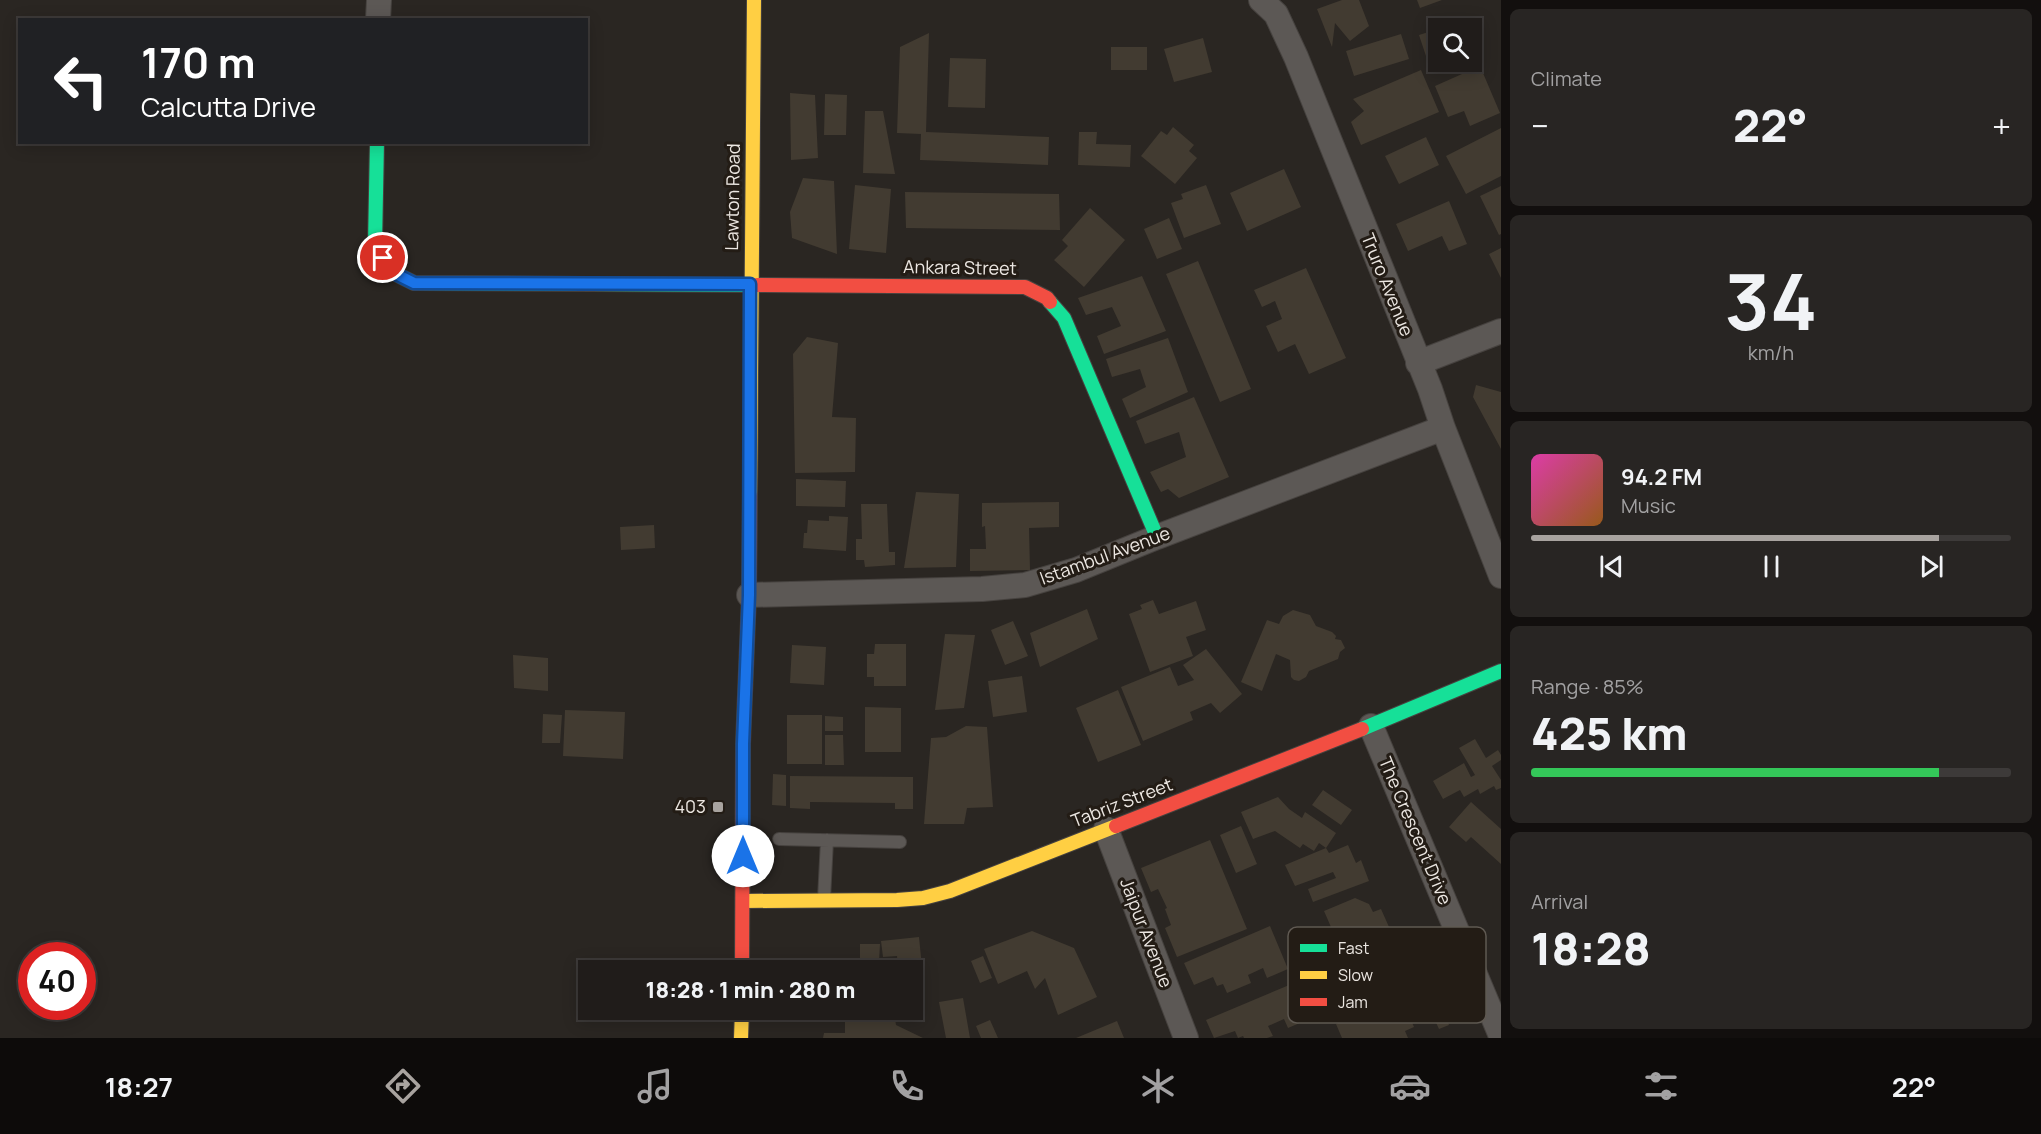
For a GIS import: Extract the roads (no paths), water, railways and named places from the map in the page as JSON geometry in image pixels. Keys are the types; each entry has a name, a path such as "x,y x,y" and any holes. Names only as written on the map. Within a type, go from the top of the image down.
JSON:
{"street":[{"path":"378,18 379,0"},
{"name":"Lawton Road","path":"742,960 743,744 749,595 754,0"},
{"name":"Truro Avenue","path":"1261,0 1276,14 1296,57 1430,389 1501,576"},
{"name":"Ankara Street","path":"376,144 375,244 390,271 414,283 1024,287 1047,297 1064,318 1157,537"},
{"path":"1418,363 1501,331"},
{"name":"Istambul Avenue","path":"749,595 982,589 1025,585 1076,570 1443,428"},
{"name":"Tabriz Street","path":"743,901 897,900 923,898 950,891 1371,726 1501,671"},
{"name":"The Crescent Drive","path":"1371,726 1455,927"},
{"name":"Jaipur Avenue","path":"1106,829 1186,1038"},
{"name":"The Crescent Drive","path":"1486,1000 1501,1036"},
{"path":"741,1038 742,1020"}],"lane":[{"path":"779,839 900,842"},
{"path":"824,900 827,840"}],"place":[{"name":"403","path":"718,807"}]}
